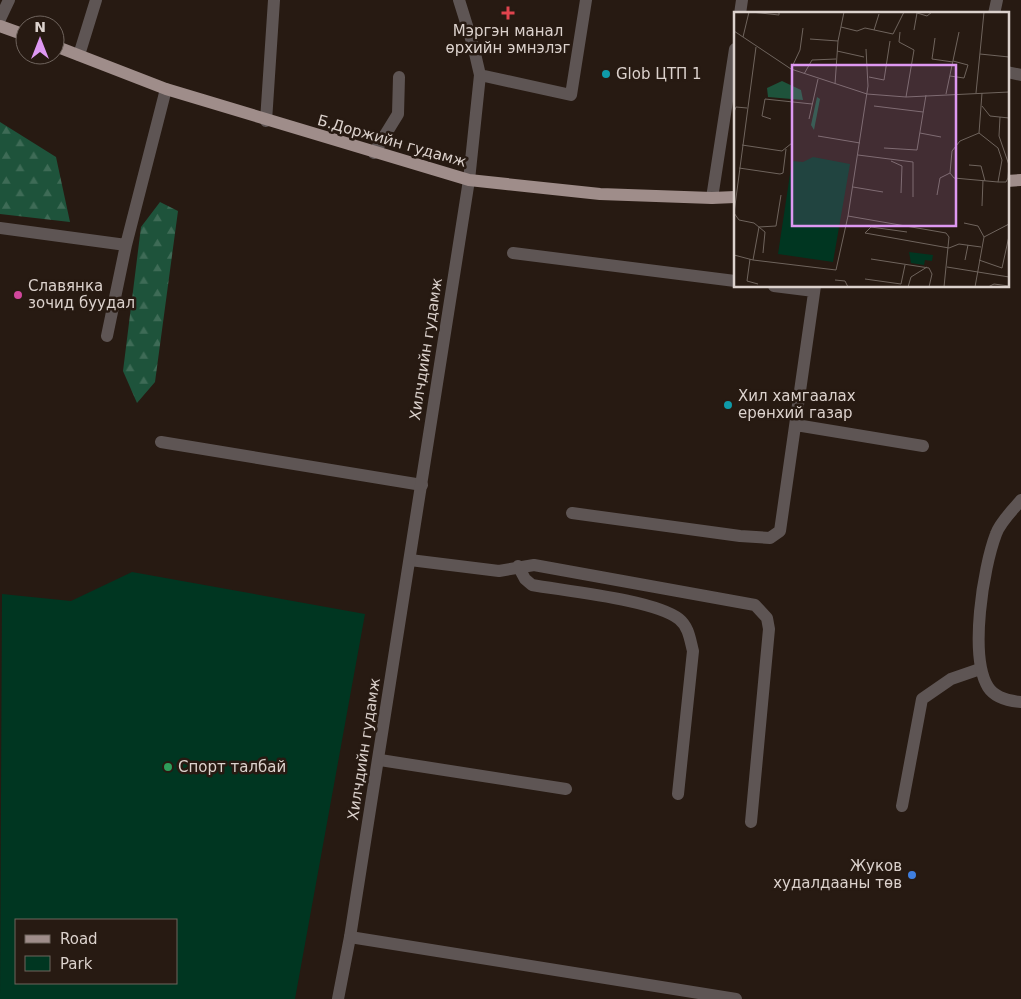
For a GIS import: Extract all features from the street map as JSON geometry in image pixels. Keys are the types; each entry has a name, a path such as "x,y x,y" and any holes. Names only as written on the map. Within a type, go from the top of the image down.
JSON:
{"main road":[{"path":"0,26 15,31"},
{"name":"Б.Доржийн гудамж","path":"65,50 166,89 266,121 469,180 600,194 734,197"},
{"path":"1008,181 1021,180"}],"street":[{"path":"0,19 9,0"},
{"path":"79,55 96,0"},
{"path":"266,121 274,0"},
{"name":"Хилчдийн гудамж","path":"338,999 380,760 469,180 480,75 473,44 459,0"},
{"path":"480,75 571,95 586,0"},
{"path":"712,198 734,55"},
{"path":"1008,72 1021,75"},
{"path":"374,153 398,114 399,78"},
{"path":"107,336 126,245 166,89"},
{"path":"0,228 126,245"},
{"path":"512,253 734,281"},
{"path":"572,513 770,538 780,531 815,289 801,288"},
{"path":"796,425 923,446"},
{"path":"161,442 422,485"},
{"path":"1021,500 996,532 980,598 980,669 989,689 1005,700 1021,702"},
{"path":"410,560 499,571 518,566 534,565 740,601 755,605 762,610 767,618 769,629 768,653 751,822"},
{"path":"518,566 525,579 532,585 604,596 661,609 680,620 687,630 693,651 678,794"},
{"path":"902,806 922,699 951,679 980,669"},
{"path":"380,760 566,789"},
{"path":"350,937 736,999"}],"green space":[{"path":"0,122 56,157 70,222 0,214"},
{"path":"160,202 178,211 155,382 137,403 123,371 141,227"},
{"name":"Спорт талбай","path":"132,572 365,614 295,999 0,999 2,594 71,601"}],"place":[{"name":"Мэргэн манал өрхийн эмнэлэг","path":"508,13"},
{"name":"Glob ЦТП 1","path":"606,74"},
{"name":"Славянка зочид буудал","path":"18,295"},
{"name":"Хил хамгаалах ерөнхий газар","path":"728,405"},
{"name":"Спорт талбай","path":"168,767"},
{"name":"Жуков худалдааны төв","path":"912,875"}]}
